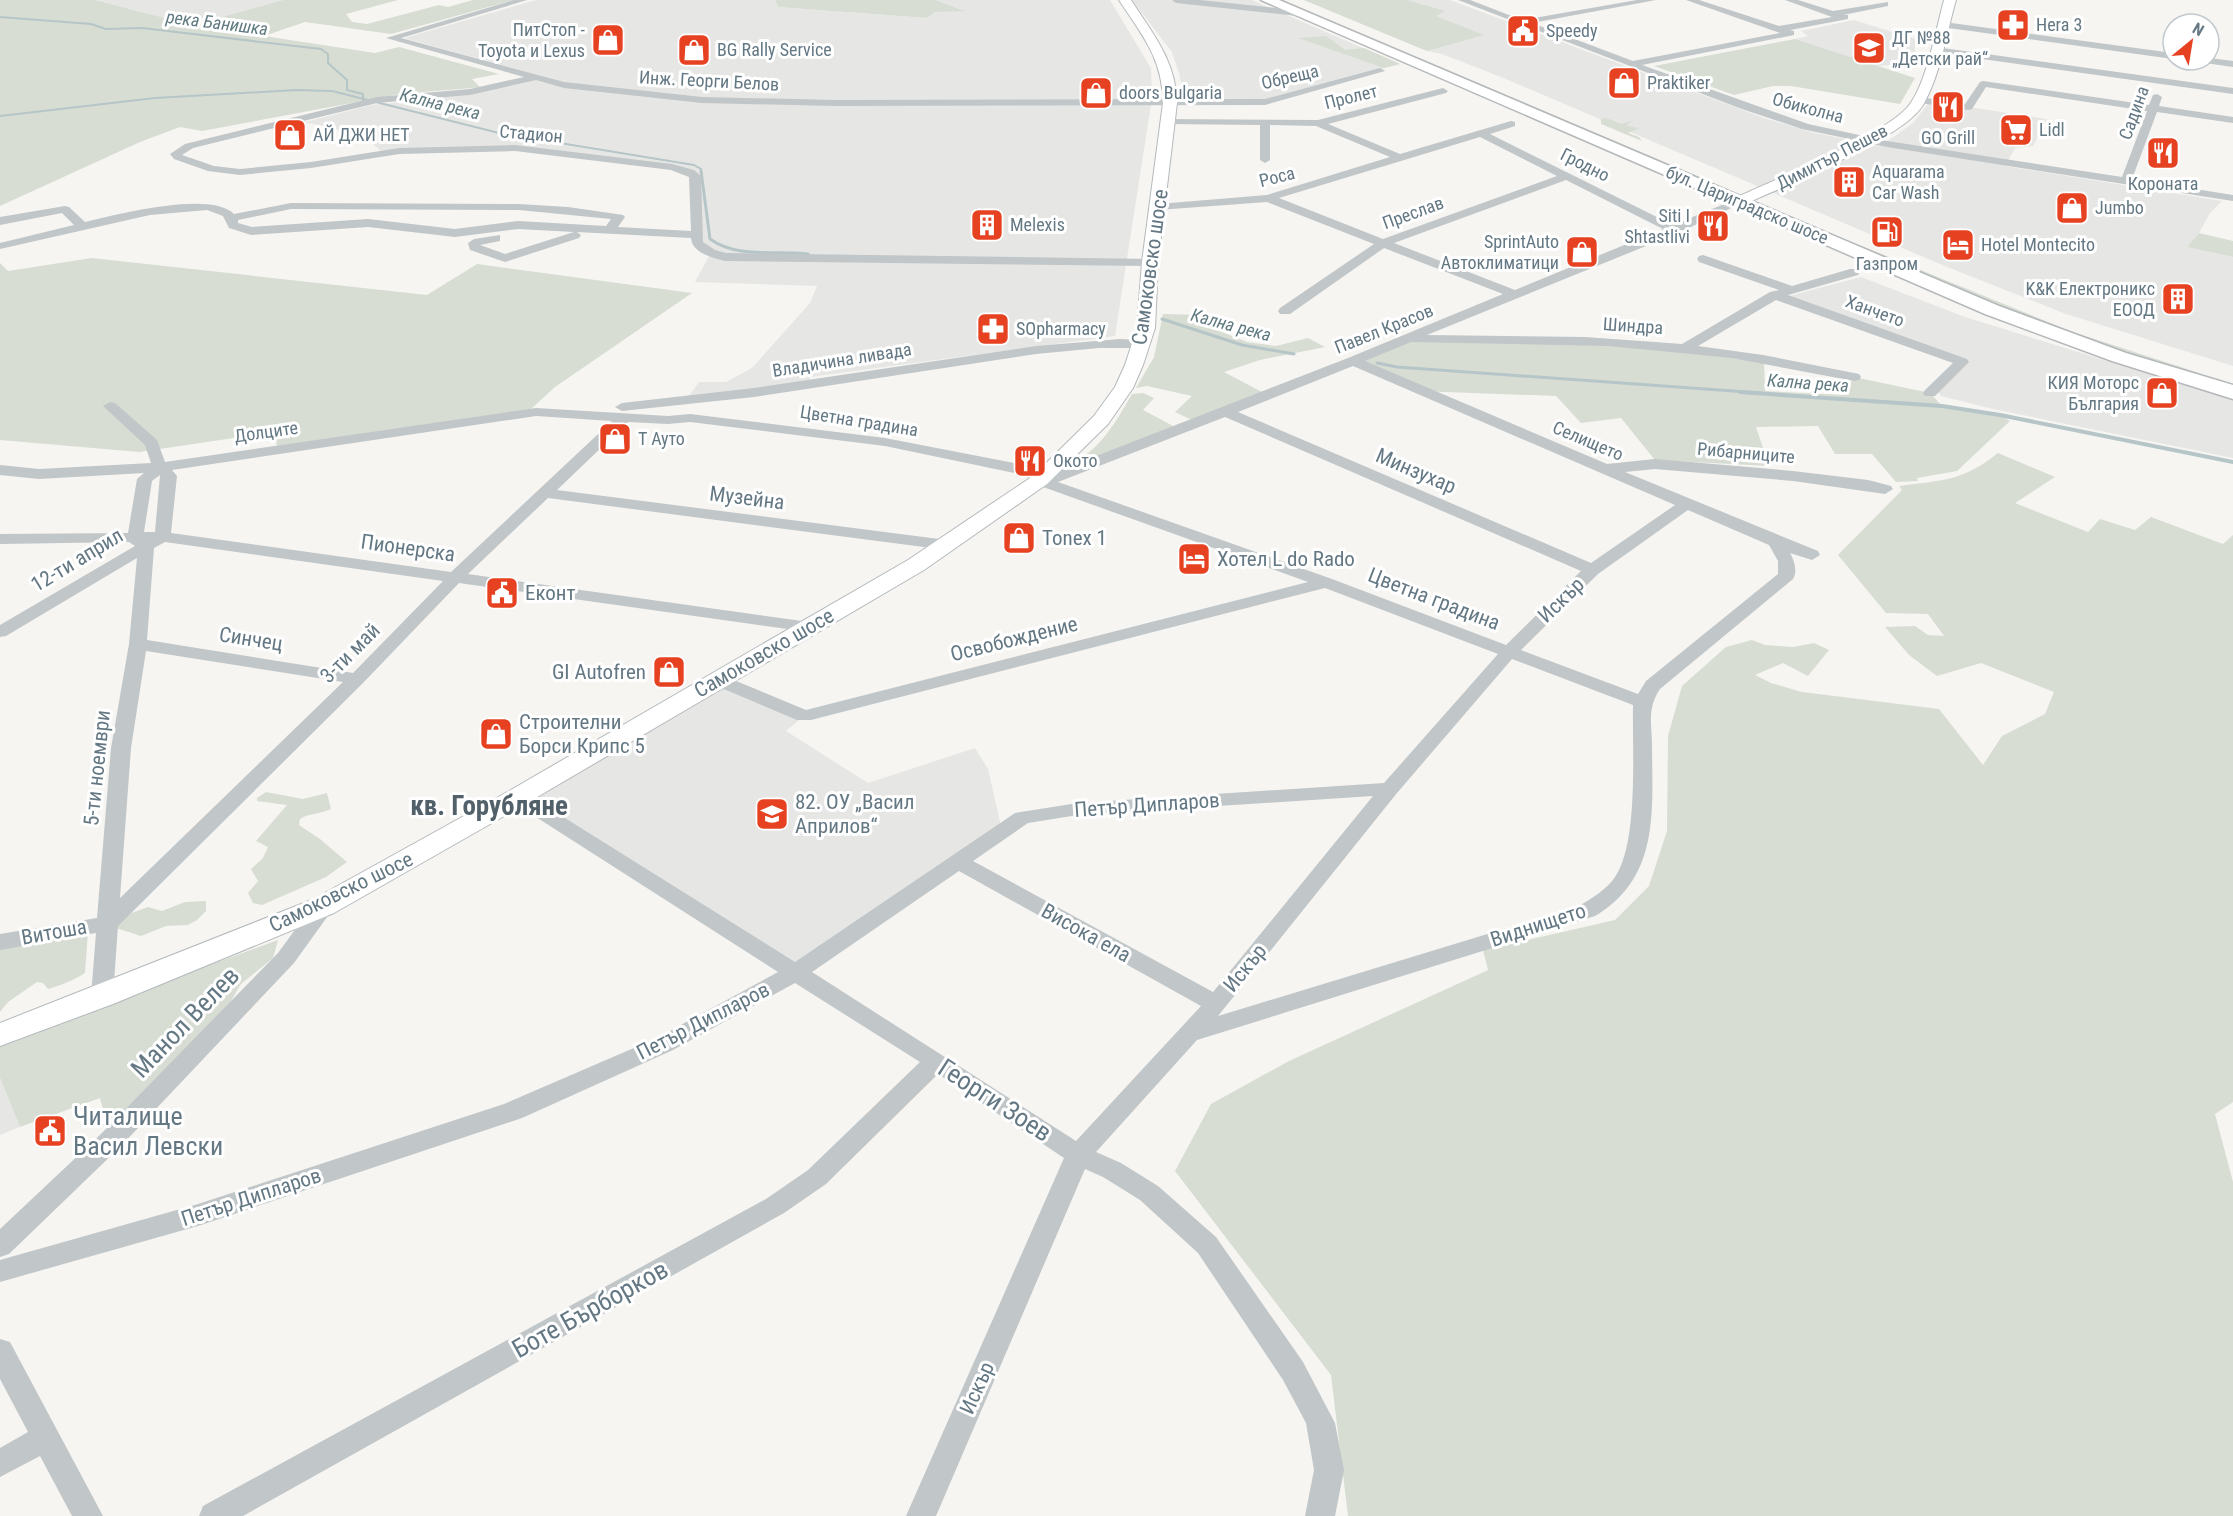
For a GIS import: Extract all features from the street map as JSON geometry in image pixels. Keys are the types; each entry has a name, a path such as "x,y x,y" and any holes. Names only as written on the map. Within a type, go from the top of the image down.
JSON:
{"highway":[{"name":"бул. Цариградско шосе","path":"1268,0 1293,6 1746,198 2024,323 2119,357 2233,392"},
{"name":"бул. Цариградско шосе","path":"1746,198 2100,338 2233,379"}],"main road":[{"name":"Самоковско шосе","path":"0,1035 324,906 518,797 947,545 1040,480 1083,440 1124,388 1146,328 1150,262 1170,102 1169,80 1165,60 1125,0"},
{"name":"Димитър Пешев","path":"1746,198 1869,141 1903,120 1920,100 1950,0"}],"street":[{"name":"Инж. Георги Белов","path":"523,0 398,34 392,39 564,85 618,93 702,100 814,103 1170,102"},
{"path":"1176,0 1236,5 1293,6"},
{"name":"Обиколна","path":"1462,0 1778,119 1869,141 2233,198"},
{"path":"1521,22 1652,0"},
{"path":"1632,64 1791,33 1690,0"},
{"path":"1780,29 1845,17 1790,0"},
{"path":"1833,14 1885,4"},
{"path":"1944,25 2005,46 2161,65"},
{"path":"1935,51 2005,46 2161,65"},
{"name":"Обреща","path":"1170,102 1265,102 1380,71"},
{"name":"Садина","path":"2126,181 2167,72"},
{"path":"2184,72 2233,91"},
{"name":"Стадион","path":"534,78 470,92 371,102 189,146 175,154 212,169 232,171 311,165 399,151 515,148 597,160 672,167 690,172 695,176 696,235"},
{"path":"1920,100 1968,107 1983,84 2233,120"},
{"name":"Пролет","path":"1167,121 1318,123 1443,91"},
{"path":"1264,160 1265,122"},
{"path":"1318,123 1400,158"},
{"name":"Роса","path":"1158,207 1268,198 1511,124"},
{"name":"Гродно","path":"1480,133 1674,230"},
{"name":"Преслав","path":"1285,311 1383,243 1568,177"},
{"path":"1268,198 1514,294"},
{"name":"Павел Красов","path":"1040,480 1080,470 1353,361 1674,230 1746,198"},
{"path":"3,246 170,208 200,206 222,210 231,219 233,225 251,231 368,223 455,233 477,232 519,225 568,210"},
{"path":"231,219 291,206 519,207 568,210 619,218 609,231"},
{"path":"0,220 61,209 67,210 84,228"},
{"path":"0,232 74,217"},
{"path":"519,225 540,228 696,235 697,243 711,253 741,259 1150,262"},
{"path":"540,228 474,243 474,247 505,258 592,230"},
{"path":"630,244 655,233"},
{"path":"1703,259 1792,290"},
{"path":"1684,348 1775,295 1854,272"},
{"name":"Ханчето","path":"1775,295 1962,362 1930,393"},
{"name":"Шиндра","path":"1408,339 1609,342 1684,348 1854,377"},
{"name":"Владичина ливада","path":"542,412 684,403 1035,350 1104,344 1141,345"},
{"name":"Селището","path":"1353,361 1776,542 1812,555"},
{"path":"668,420 684,403"},
{"path":"110,406 152,443 160,467"},
{"name":"Минзухар","path":"1223,411 1592,570"},
{"name":"Цветна градина","path":"542,412 668,420 682,427 871,450 1014,478 1040,480 1059,489 1131,512 1326,583 1642,702"},
{"name":"Долците","path":"0,470 39,474 160,467 542,412"},
{"name":"3-ти май","path":"108,923 357,679 456,577 625,417"},
{"name":"Рибарниците","path":"1604,469 1655,464 1793,476 1885,489"},
{"name":"5-ти ноември","path":"102,996 121,748 138,644 148,540 145,479 160,467 169,476 148,540"},
{"name":"Музейна","path":"543,494 947,545"},
{"name":"Искър","path":"921,1516 1078,1155 1216,1004 1390,789 1509,651 1592,570 1687,504"},
{"name":"Пионерска","path":"0,539 148,540 456,577 809,627"},
{"name":"12-ти април","path":"0,632 148,540"},
{"path":"1642,702 1653,685 1787,575 1786,561 1776,542"},
{"name":"Освобождение","path":"718,680 804,716 1326,583"},
{"name":"Синчец","path":"138,644 357,679"},
{"name":"Виднището","path":"1188,1034 1587,911 1603,901 1618,888 1628,874 1638,845 1642,702"},
{"name":"Петър Дипларов","path":"0,1271 198,1215 513,1111 665,1044 796,972 1022,818 1067,810 1390,789"},
{"name":"Георги Зоев","path":"518,797 936,1061 1078,1155 1112,1170 1149,1193 1207,1245 1293,1371 1320,1423 1326,1448 1329,1470 1320,1516"},
{"name":"Висока ела","path":"957,861 1216,1004"},
{"name":"Манол Велев","path":"0,1246 111,1140 286,958 324,906"},
{"name":"Витоша","path":"0,942 108,923"},
{"name":"Боте Бърборков","path":"214,1516 775,1206 817,1178 936,1061"},
{"path":"0,1351 88,1516"},
{"path":"0,1463 46,1437"}],"shaded area":[{"path":"0,0 95,0 192,25 283,0 398,0 346,14 352,22 367,24 439,5 448,7 473,0 514,0 391,34 305,22 264,36 375,53 399,47 499,74 472,79 480,87 484,87 400,94 202,131 180,127 140,142 0,206"},
{"path":"95,0 283,0 192,25"},
{"path":"536,0 775,0 778,7 927,18 935,12 963,10 936,0 1110,0 1151,68 1152,98 1115,336 810,377 810,383 684,403 699,382 726,382 752,368 810,303 817,286 695,282 710,254 703,249 690,172 531,149 383,153 364,136 305,122 371,105 468,95 544,77 404,38"},
{"path":"775,0 936,0 965,11 935,12 927,18 778,7"},
{"path":"1132,0 1252,0 1400,64 1265,100 1184,99 1172,52"},
{"path":"1276,0 1283,0 1728,189 1724,190"},
{"path":"1304,0 1450,0 1764,118 1815,133 1881,146 1913,123 1930,101 2047,119 2033,146 2015,148 2005,166 2222,201 2210,213 2199,233 2187,247 2233,257 2233,366 2066,314 1947,267 1501,77 1442,54 1427,51"},
{"path":"1304,0 1407,0 1445,11 1436,16 1484,35 1427,51"},
{"name":"ДГ №88 „Детски рай“","path":"1854,20 1915,39 1915,58 1908,64 1877,66 1795,39 1808,36 1801,31"},
{"path":"1326,36 1345,50 1364,48 1400,64 1384,68 1298,38"},
{"path":"1795,39 1915,78 1900,104 1791,86 1773,86 1734,95 1654,66"},
{"path":"1606,118 1621,124 1634,120 1626,125 1650,132 1638,129 1628,133 1639,137 1642,141 1601,124 1601,119"},
{"path":"1759,204 2070,331 2233,384 2233,388 2163,366 2011,312"},
{"path":"2199,233 2233,241 2233,257 2187,247"},
{"path":"92,258 427,295 477,264 692,293 555,387 531,409 277,446 274,432 139,452 0,440 0,263 8,271"},
{"path":"1861,277 1965,317 2233,400 2233,458 1993,409 1941,396 1937,390 1968,361 1789,296"},
{"path":"1163,314 1199,315 1222,332 1247,342 1276,346 1308,338 1325,347 1260,360 1224,372 1262,392 1192,420 1175,412 1192,396 1147,386 1136,388 1154,357"},
{"path":"1408,339 1609,342 1764,360 1765,391 1844,395 1854,377 1930,393 1942,406 2000,415 2010,421 1957,471 1917,478 1918,481 1896,482 1872,454 1835,454 1818,426 1756,427 1769,466 1655,460 1621,418 1581,423 1556,396 1419,391 1353,361"},
{"path":"1143,393 1154,398 1143,410 1175,427 1077,464 1105,436 1132,394"},
{"path":"1998,453 2055,477 2015,503 2088,532 2100,519 2135,530 2151,517 2223,544 2233,535 2233,1102 2215,1114 2233,1182 2233,1516 1348,1516 1331,1375 1175,1171 1211,1104 1289,1061 1488,970 1483,950 1615,920 1649,886 1667,831 1668,736 1682,686 1726,647 1752,640 1765,645 1793,647 1814,643 1829,650 1808,676 1783,663 1755,675 1771,683 1802,692 1939,709 1983,765 2002,736 2045,714 2054,692 1981,663 1937,676 1909,655 1885,627 1915,626 1928,635 1944,636 1928,614 1886,613 1838,555 1902,490 1899,486 1940,481 1962,475"},
{"name":"82. ОУ „Васил Априлов“","path":"718,680 804,716 786,731 868,783 975,748 988,769 1002,831 796,972 518,797"},
{"path":"266,792 303,799 327,793 331,809 300,819 299,825 347,862 326,877 262,905 253,903 248,893 258,881 251,869 263,858 268,847 256,841 287,805 257,801 257,798"},
{"path":"206,901 206,911 188,925 166,926 141,936 116,928 123,916 148,907 162,911 185,902"},
{"path":"88,931 85,973 48,989 43,983 37,982 8,1002 0,1012 0,949"},
{"path":"278,940 273,958 241,984 228,1006 108,1127 100,1098 20,1127 0,1078 0,1042"},
{"path":"0,1078 20,1127 0,1135"}],"waterway":[{"name":"река Банишка","path":"0,17 91,24 106,29 142,28 321,49 328,54 328,63 347,80 347,90 363,94 363,99"},
{"name":"Кална река","path":"0,116 155,98 296,90 332,91 363,99"},
{"name":"Кална река","path":"363,99 499,133 694,165 701,171"},
{"name":"Кална река","path":"701,171 710,239 732,249 745,251 808,254"},
{"name":"Кална река","path":"1162,319 1242,345 1294,354"},
{"name":"Кална река","path":"1377,363 1397,367 1761,393"},
{"name":"Кална река","path":"1740,392 1942,406 2000,415 2233,462"}],"place":[{"name":"Hera 3","path":"2013,25"},
{"name":"Speedy","path":"1523,31"},
{"name":"ПитСтоп - Toyota и Lexus","path":"608,40"},
{"name":"ДГ №88 „Детски рай“","path":"1869,48"},
{"name":"BG Rally Service","path":"694,50"},
{"name":"Praktiker","path":"1624,83"},
{"name":"doors Bulgaria","path":"1096,93"},
{"name":"GO Grill","path":"1948,107"},
{"name":"Lidl","path":"2016,130"},
{"name":"АЙ ДЖИ НЕТ","path":"290,135"},
{"name":"Короната","path":"2163,153"},
{"name":"Aquarama Car Wash","path":"1849,182"},
{"name":"Jumbo","path":"2072,208"},
{"name":"Мelexis","path":"987,225"},
{"name":"Siti I Shtastlivi","path":"1713,226"},
{"name":"Газпром","path":"1887,232"},
{"name":"Hotel Montecito","path":"1958,245"},
{"name":"SprintAuto Автоклиматици","path":"1582,252"},
{"name":"K&K Електроникс ЕООД","path":"2178,299"},
{"name":"SOpharmacy","path":"993,329"},
{"name":"КИЯ Моторс България","path":"2162,393"},
{"name":"Т Ауто","path":"615,439"},
{"name":"Окото","path":"1030,461"},
{"name":"Tonex 1","path":"1019,538"},
{"name":"Хотел L do Rado","path":"1194,559"},
{"name":"Еконт","path":"502,593"},
{"name":"GI Autofren","path":"669,672"},
{"name":"Строителни Борси Крипс 5","path":"496,734"},
{"name":"82. ОУ „Васил Априлов“","path":"772,814"},
{"name":"Читалище Васил Левски","path":"50,1131"}],"district":[{"name":"кв. Горубляне","path":"489,806"}]}
